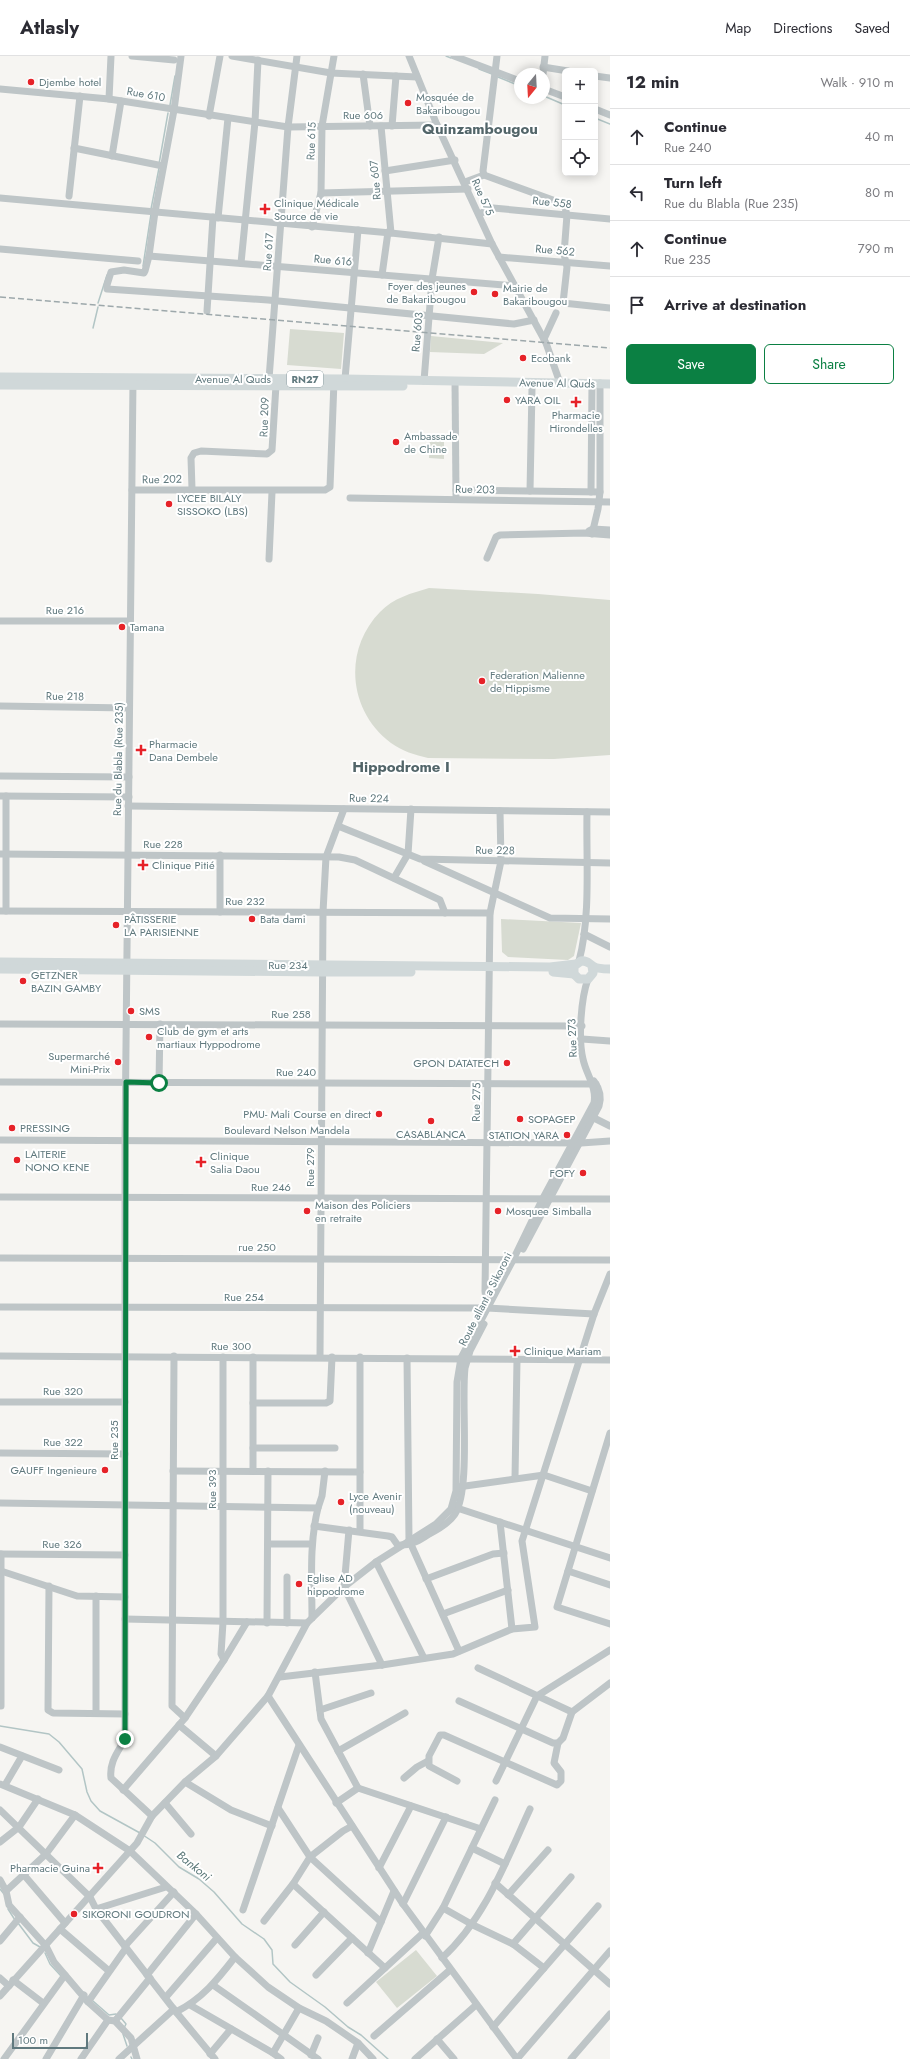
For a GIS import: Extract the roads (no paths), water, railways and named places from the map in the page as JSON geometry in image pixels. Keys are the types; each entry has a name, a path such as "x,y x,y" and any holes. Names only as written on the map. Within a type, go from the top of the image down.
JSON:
{"main road":[{"name":"Avenue Al Quds","path":"0,378 133,382"},
{"name":"Avenue Al Quds","path":"258,382 269,379 334,382 455,384 560,383 596,386 610,390"},
{"name":"Avenue Al Quds","path":"0,385 133,382 258,382 276,385 334,382 345,379 424,381 532,388 596,386 610,384"},
{"name":"Rue 234","path":"0,962 127,967"},
{"name":"Rue 234","path":"0,969 127,967 322,969 489,968 562,967 577,963 590,971 581,980 575,976 489,968"},
{"path":"575,976 573,969 577,963"},
{"path":"590,971 610,969"},
{"path":"590,971 610,974"}],"street":[{"path":"109,99 111,56"},
{"path":"132,56 174,60"},
{"path":"181,56 174,110 155,212 149,256 144,272 124,270 111,272 107,289 208,295 514,324 534,320"},
{"path":"209,116 220,56"},
{"path":"232,56 331,73 417,77"},
{"name":"Rue 617","path":"269,379 288,127 297,56"},
{"name":"Rue 615","path":"312,227 321,193 322,126 334,56"},
{"name":"Rue 575","path":"409,56 437,125 455,160 492,244 545,341 560,383"},
{"path":"454,56 514,79"},
{"path":"484,175 483,171 498,56"},
{"path":"543,68 545,56"},
{"path":"241,263 244,220 255,122 258,60"},
{"path":"550,70 562,71"},
{"path":"363,74 370,126"},
{"path":"392,126 396,76"},
{"path":"598,76 610,78"},
{"name":"Rue 610","path":"0,90 109,99 209,116 288,127"},
{"path":"550,91 562,96"},
{"path":"69,196 80,96"},
{"path":"112,156 121,101"},
{"path":"598,110 610,115"},
{"path":"207,311 210,261 228,118"},
{"name":"Rue 606","path":"288,127 437,125"},
{"name":"Rue 607","path":"381,126 389,232 382,275"},
{"path":"74,148 163,166"},
{"path":"385,171 455,160"},
{"path":"465,182 484,175 561,202 565,206 566,215 564,254 566,262 563,303 610,308"},
{"path":"321,193 468,189"},
{"path":"0,198 312,227 389,232 492,244"},
{"name":"Rue 558","path":"479,214 493,208 610,219"},
{"path":"345,379 358,230"},
{"name":"Rue 603","path":"424,381 432,279 439,237"},
{"path":"0,249 138,261"},
{"name":"Rue 616","path":"149,256 515,286"},
{"name":"Rue 562","path":"499,256 610,266"},
{"path":"545,341 556,313"},
{"name":"Rue du Blabla (Rue 235)","path":"125,1141 133,382"},
{"name":"Rue 202","path":"132,490 192,489 272,492 325,490 330,487 334,382"},
{"path":"455,384 456,499"},
{"name":"Rue 209","path":"192,489 191,458 194,453 201,451 267,454 272,450 276,385"},
{"path":"592,531 600,492 596,386"},
{"path":"591,492 596,386"},
{"path":"530,491 532,388"},
{"path":"456,490 600,492"},
{"path":"269,559 272,492"},
{"name":"Rue 203","path":"350,498 610,502"},
{"path":"487,558 496,538 500,535 584,533 610,530"},
{"path":"592,531 610,535"},
{"name":"Rue 216","path":"0,621 130,621"},
{"name":"Rue 218","path":"0,706 129,708"},
{"path":"0,776 129,777"},
{"path":"3,911 3,796 129,797"},
{"name":"Rue 224","path":"128,806 610,812"},
{"name":"Rue 279","path":"320,1357 322,912 326,857 344,809"},
{"path":"394,878 408,854 411,809"},
{"path":"494,893 501,861 500,811"},
{"path":"587,812 586,918 584,944 590,971"},
{"name":"Rue 228","path":"338,826 420,859 610,863"},
{"name":"Rue 228","path":"3,854 220,855 326,857 355,860 440,900 445,913"},
{"path":"220,855 220,912"},
{"path":"420,859 550,918 610,919"},
{"name":"Rue 275","path":"490,1308 485,1291 485,1260 490,913 494,893"},
{"name":"Rue 232","path":"3,911 490,913"},
{"path":"584,934 610,947"},
{"path":"577,963 584,944"},
{"name":"Rue 273","path":"590,971 582,996 582,1056 590,1076"},
{"name":"Rue 273","path":"575,976 582,996"},
{"name":"Rue 258","path":"0,1024 582,1026"},
{"path":"159,1083 160,1024"},
{"path":"582,1039 610,1040"},
{"name":"Route allant a Sikoroni","path":"515,1260 594,1118 602,1098 590,1076"},
{"name":"Rue 240","path":"0,1082 594,1084"},
{"path":"0,1996 137,1843 152,1816 185,1782 216,1756 268,1696 280,1677 307,1624 312,1618 344,1587 376,1562 400,1546 410,1542 436,1524 454,1507 460,1487 457,1382 464,1358 515,1260 542,1200 594,1103 596,1095 594,1084"},
{"path":"594,1118 610,1126"},
{"name":"Boulevard Nelson Mandela","path":"0,1140 573,1143 610,1141"},
{"name":"Rue 235","path":"123,1790 111,1778 110,1770 113,1759 125,1739 125,1141"},
{"name":"Rue 246","path":"0,1197 542,1200 610,1199"},
{"name":"rue 250","path":"0,1258 610,1260"},
{"path":"280,1677 382,1665 424,1658 459,1651 512,1628 534,1627 522,1541 544,1475 579,1359 594,1314 610,1274"},
{"name":"Rue 254","path":"0,1307 490,1308 594,1314"},
{"name":"Rue 300","path":"0,1356 610,1360"},
{"path":"174,1356 172,1706 185,1718"},
{"name":"Rue 393","path":"223,1357 223,1622 221,1654 224,1660"},
{"path":"253,1357 253,1471"},
{"path":"253,1403 326,1403 332,1397 332,1357"},
{"path":"360,1358 360,1531"},
{"path":"407,1358 410,1542 459,1651"},
{"path":"514,1478 517,1360"},
{"name":"Rue 320","path":"0,1402 125,1402"},
{"path":"610,1433 557,1607 610,1624"},
{"path":"253,1448 335,1448"},
{"name":"Rue 322","path":"0,1453 125,1454"},
{"path":"174,1471 360,1472"},
{"path":"267,1623 268,1471"},
{"path":"312,1618 312,1544 314,1526 322,1496 325,1471"},
{"path":"460,1487 514,1478 544,1475 592,1491"},
{"path":"0,1503 125,1506 268,1506 318,1508"},
{"path":"454,1507 610,1558"},
{"path":"500,1522 512,1628"},
{"path":"314,1526 360,1531 392,1537 400,1546"},
{"path":"348,1530 344,1587 382,1665"},
{"path":"268,1544 312,1544"},
{"path":"426,1578 493,1554 504,1553"},
{"path":"1,1554 1,1706"},
{"name":"Rue 326","path":"1,1554 125,1555"},
{"path":"376,1562 424,1658"},
{"path":"1,1571 77,1596 125,1597"},
{"path":"568,1571 610,1585"},
{"path":"287,1577 287,1623"},
{"path":"49,1586 48,1710 53,1713 125,1714"},
{"path":"442,1614 508,1590"},
{"path":"96,1596 96,1713"},
{"path":"125,1619 307,1624"},
{"path":"152,1816 123,1790 185,1718 224,1660 247,1622"},
{"path":"496,1781 537,1696 610,1650"},
{"path":"478,1668 572,1712"},
{"path":"315,1672 321,1719 358,1788 481,1829"},
{"path":"457,1781 429,1766 429,1756 440,1735 444,1735 557,1785 561,1781 561,1772 554,1764 558,1743 562,1738 572,1712 610,1683"},
{"path":"320,1710 371,1693"},
{"path":"268,1696 394,1891 450,1970 517,2059 610,1951"},
{"path":"459,1701 553,1743 558,1743"},
{"path":"338,1751 405,1713"},
{"path":"179,1725 216,1756"},
{"path":"243,1910 299,1745"},
{"path":"0,1747 59,1770"},
{"path":"22,1756 2,1784 75,1815 130,1851 196,1914 235,1957 268,1987 299,2008 326,2021 358,2043 373,2059"},
{"path":"404,1778 417,1767 428,1761"},
{"path":"185,1782 231,1810 272,1826"},
{"path":"336,1803 358,1788"},
{"path":"0,1842 19,1827 38,1799"},
{"path":"347,2003 424,1934 443,1908 495,1800"},
{"path":"165,1803 191,1834"},
{"path":"379,1868 411,1806"},
{"path":"278,1808 310,1857 381,1922"},
{"path":"442,1958 458,1943 472,1925 505,1864 530,1809"},
{"path":"0,1810 90,1897 96,1909 125,1947 213,2057 231,2029"},
{"path":"6,1891 46,1854 75,1815"},
{"path":"403,1904 446,1817"},
{"path":"264,1921 293,1884 310,1857 342,1831 352,1826"},
{"path":"472,1848 505,1864"},
{"path":"508,1895 548,1850"},
{"path":"24,1875 65,1923"},
{"path":"513,1944 571,1877"},
{"path":"0,1880 6,1891 9,1906 46,1946 54,1962 84,1995 88,2002 131,2038 137,2059"},
{"path":"495,1883 610,1984"},
{"path":"293,1884 385,1968"},
{"path":"96,1909 166,1887"},
{"path":"368,1953 394,1891"},
{"path":"88,2002 125,1947 174,1892"},
{"path":"493,2027 598,1906"},
{"path":"443,1908 472,1925 513,1944 544,1968"},
{"path":"295,1945 324,1912"},
{"path":"81,2059 196,1914"},
{"path":"0,1941 20,1917"},
{"path":"60,1929 110,1971"},
{"path":"166,1997 217,1938"},
{"path":"316,1975 352,1938"},
{"path":"119,2059 175,2011 190,2005 213,1985 235,1957"},
{"path":"374,2036 450,1970"},
{"path":"4,2058 65,1975"},
{"path":"0,1978 11,1983 43,2004"},
{"path":"213,1985 318,2059"},
{"path":"46,2059 84,1995"},
{"path":"190,2005 274,2053 281,2059"},
{"path":"415,2059 476,2005"},
{"path":"274,2053 299,2008"},
{"path":"571,2059 610,2014"},
{"path":"312,2055 318,2038"},
{"path":"437,2039 454,2059"},
{"path":"352,2059 358,2043"}],"waterway":[{"path":"446,56 451,58"},
{"path":"479,69 492,74"},
{"path":"170,105 175,76"},
{"path":"498,77 514,84"},
{"path":"550,99 563,104"},
{"path":"159,164 168,113"},
{"path":"598,119 610,124"},
{"path":"151,209 159,168"},
{"path":"143,266 151,214"},
{"path":"98,303 107,275"},
{"path":"93,328 98,307"},
{"name":"Bankoni","path":"0,1726 49,1734 59,1742 82,1769 87,1792 91,1801 100,1811 140,1833"},
{"name":"Bankoni","path":"143,1835 155,1843 179,1867 199,1879 214,1892 242,1924 264,1939 272,1950 273,1964 290,1982 325,2007 348,2027 361,2035 388,2059"},
{"path":"0,1889 4,1894"},
{"path":"8,1909 15,1920"},
{"path":"18,1923 33,1943 40,1947"},
{"path":"45,1953 50,1964 61,1976"},
{"path":"93,2001 109,2015 116,2014"},
{"path":"121,2018 126,2024 124,2028"},
{"path":"123,2034 127,2046"}],"railway":[{"path":"0,297 610,348"}],"place":[{"name":"Djembe hotel","path":"31,82"},
{"name":"Mosquée de Bakaribougou","path":"408,103"},
{"name":"Clinique Médicale Source de vie","path":"265,209"},
{"name":"Foyer des jeunes de Bakaribougou","path":"474,292"},
{"name":"Mairie de Bakaribougou","path":"495,294"},
{"name":"Ecobank","path":"523,358"},
{"name":"YARA OIL","path":"507,400"},
{"name":"Pharmacie Hirondelles","path":"576,402"},
{"name":"Ambassade de Chine","path":"396,442"},
{"name":"LYCEE BILALY SISSOKO (LBS)","path":"169,504"},
{"name":"Tamana","path":"122,627"},
{"name":"Federation Malienne de Hippisme","path":"482,681"},
{"name":"Pharmacie Dana Dembele","path":"141,750"},
{"name":"Clinique Pitié","path":"143,865"},
{"name":"Bata dami","path":"252,919"},
{"name":"PÂTISSERIE LA PARISIENNE","path":"116,925"},
{"name":"GETZNER BAZIN GAMBY","path":"23,981"},
{"name":"SMS","path":"131,1011"},
{"name":"Club de gym et arts martiaux Hyppodrome","path":"149,1037"},
{"name":"Supermarché Mini-Prix","path":"118,1062"},
{"name":"GPON DATATECH","path":"507,1063"},
{"name":"PMU- Mali Course en direct","path":"379,1114"},
{"name":"SOPAGEP","path":"520,1119"},
{"name":"CASABLANCA","path":"431,1121"},
{"name":"PRESSING","path":"12,1128"},
{"name":"STATION YARA","path":"567,1135"},
{"name":"LAITERIE NONO KENE","path":"17,1160"},
{"name":"Clinique Salia Daou","path":"201,1162"},
{"name":"FOFY","path":"583,1173"},
{"name":"Maison des Policiers en retraite","path":"307,1211"},
{"name":"Mosquee Simballa","path":"498,1211"},
{"name":"Clinique Mariam","path":"515,1351"},
{"name":"GAUFF Ingenieure","path":"105,1470"},
{"name":"Lyce Avenir (nouveau)","path":"341,1502"},
{"name":"Eglise AD hippodrome","path":"299,1584"},
{"name":"Pharmacie Guina","path":"98,1868"},
{"name":"SIKORONI GOUDRON","path":"74,1914"}],"district":[{"name":"Quinzambougou","path":"480,129"},
{"name":"Hippodrome I","path":"401,767"}]}
